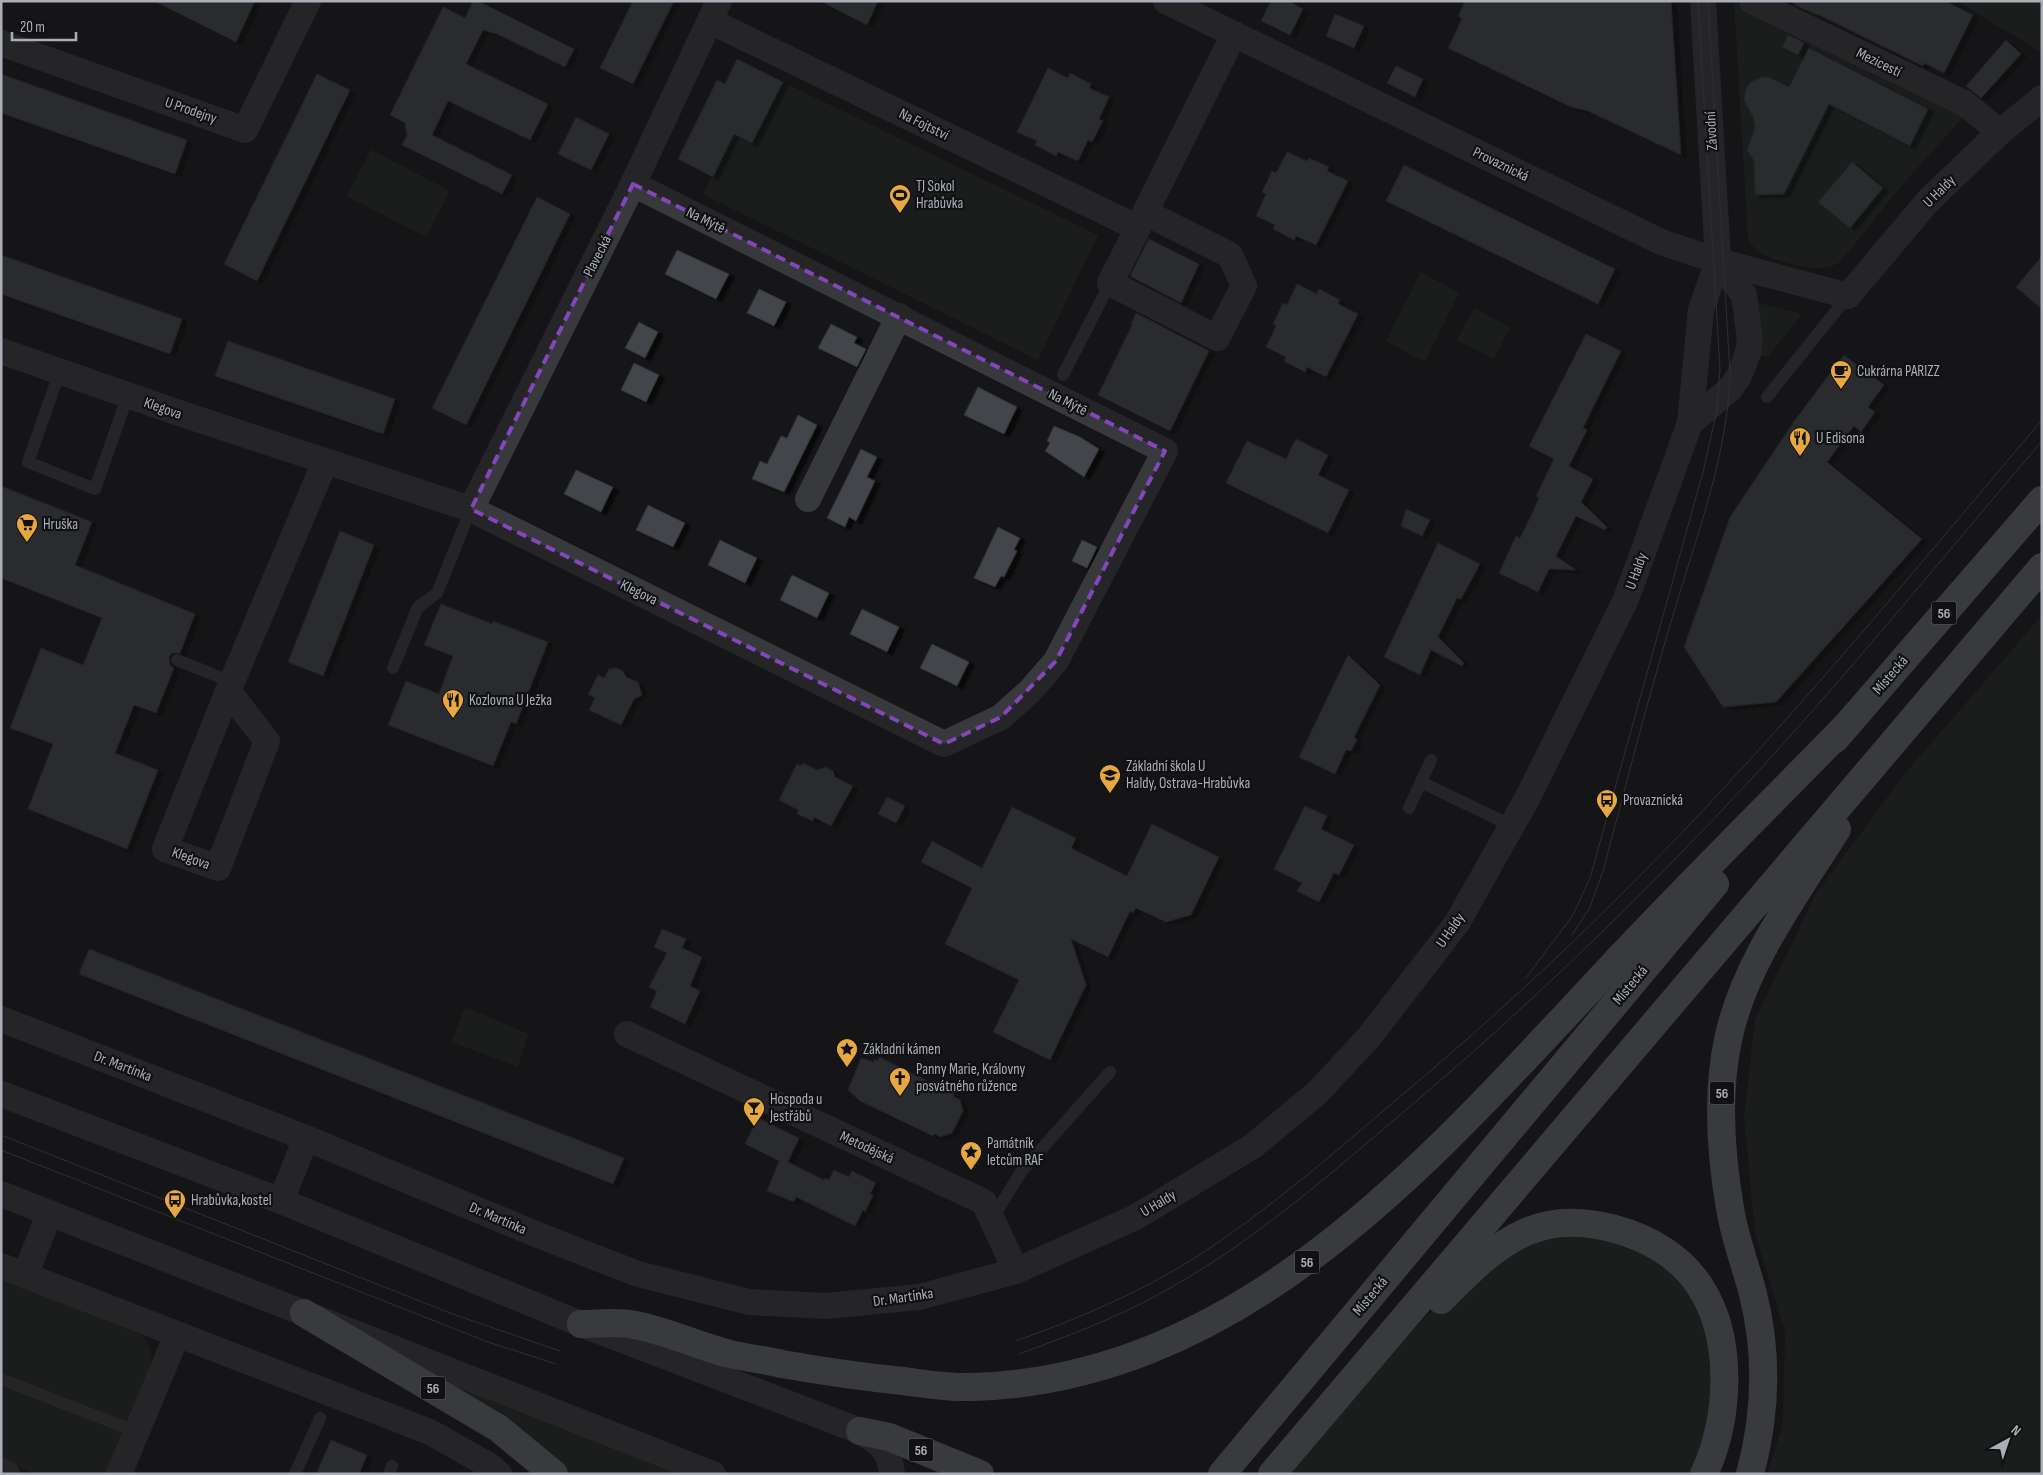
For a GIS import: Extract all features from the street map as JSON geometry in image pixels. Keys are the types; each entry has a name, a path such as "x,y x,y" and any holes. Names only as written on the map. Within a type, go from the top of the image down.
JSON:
{"highway":[{"name":"Místecká","path":"1222,1474 1846,726 2042,500"},
{"name":"56","path":"1273,1474 2042,567"},
{"name":"56","path":"581,1324 633,1324 730,1354 868,1378 966,1388 1014,1385 1103,1366 1148,1350 1201,1327 1298,1268 1380,1202 1517,1067 1623,954 1846,726"},
{"name":"56","path":"1750,1474 1757,1447 1764,1380 1760,1325 1732,1216 1725,1172 1722,1130 1722,1081 1728,1040 1745,987 1767,941 1887,749"},
{"name":"56","path":"1273,1474 1474,1267 1492,1252 1526,1232 1568,1222 1583,1222 1618,1230 1657,1246 1687,1270 1708,1301 1720,1342 1725,1386 1720,1422 1710,1461 1704,1474"},
{"name":"56","path":"304,1313 483,1419 527,1450 554,1474"},
{"name":"56","path":"860,1431 889,1437 980,1474"}],"street":[{"name":"U Prodejny","path":"1,43 245,130 308,1"},
{"name":"Provaznická","path":"1166,1 1661,242 1718,261 1848,296"},
{"name":"Závodní","path":"1703,1 1718,261"},
{"name":"Mezicestí","path":"1752,1 1964,103 2000,132"},
{"name":"Plavecká","path":"471,509 633,184 714,11"},
{"name":"Na Fojtství","path":"714,11 1142,220 1230,255 1244,286 1217,338 1110,283"},
{"path":"1110,283 1234,34"},
{"name":"U Haldy","path":"1848,296 1928,201 2000,132 2042,98"},
{"name":"Na Mýtě","path":"633,184 1165,451 1056,660 1030,691 1001,717 944,744"},
{"name":"U Haldy","path":"1690,423 1730,389 1739,376 1748,353 1750,340 1744,295 1718,261"},
{"name":"U Haldy","path":"1016,1271 1136,1217 1253,1146 1318,1092 1369,1037 1457,923 1528,797 1626,599 1690,423 1701,310 1718,261"},
{"path":"808,499 899,316"},
{"name":"Klegova","path":"1,351 128,396 471,509 944,744"},
{"name":"Klegova","path":"230,686 267,741 218,868 165,848 230,686 325,462"},
{"name":"Dr. Martínka","path":"1,1019 306,1138 538,1235 638,1274 749,1302 826,1306 919,1297 1016,1271"},
{"name":"Metodějská","path":"627,1034 984,1202 1016,1271"},
{"path":"1,1094 281,1201 581,1324 860,1431 880,1443 884,1448 890,1459 892,1474"},
{"path":"281,1201 306,1138"},
{"path":"1,1194 713,1474"},
{"path":"50,1213 13,1271 430,1432 499,1474"},
{"path":"119,1474 177,1335"},
{"path":"1,1471 7,1474"}],"lane":[{"path":"1063,375 1110,283"},
{"path":"1767,397 1848,296"},
{"path":"60,371 28,462 95,489 128,396"},
{"path":"393,668 418,607 437,593 471,509"},
{"path":"177,660 230,686"},
{"path":"1410,808 1431,760"},
{"path":"1422,782 1512,826"},
{"path":"992,1219 1022,1172 1110,1072"},
{"path":"1,1379 137,1432"},
{"path":"295,1474 320,1418"}],"highlighted area":[{"path":"633,184 1165,451 1056,661 1001,717 944,744 471,509"}],"shaded area":[{"path":"1957,1 2042,1 2042,53"},
{"path":"1734,2 1966,114 1903,184 1840,262 1831,266 1822,268 1806,267 1777,260 1760,252 1748,239"},
{"name":"TJ Sokol Hrabůvka","path":"783,82 1098,235 1038,360 703,194 734,134 752,143"},
{"path":"371,150 450,191 426,237 347,196"},
{"path":"1421,272 1459,293 1425,362 1386,341"},
{"path":"1754,302 1802,314 1768,356 1764,357 1757,354"},
{"path":"1474,308 1510,327 1494,359 1457,340"},
{"path":"2042,615 2042,1474 1767,1474 1783,1424 1785,1332 1755,1233 1744,1118 1755,1020 1816,894 1903,776"},
{"path":"465,1007 528,1034 518,1067 452,1042"},
{"path":"1548,1225 1675,1259 1720,1342 1704,1474 1274,1474 1474,1267"},
{"path":"1,1277 141,1334 149,1344 152,1356 151,1365 107,1474 34,1474 1,1460"},
{"path":"304,1313 710,1474 554,1474"}],"building":[{"path":"154,1 255,1 236,42"},
{"path":"473,1 478,1 574,49 565,67 497,34 483,30 466,64 548,104 530,140 448,101 432,135 512,175 502,194 402,145 407,135 405,123 390,115 443,7 465,18"},
{"path":"633,1 674,1 633,84 600,68"},
{"path":"820,1 878,1 867,25"},
{"path":"1271,1 1289,1 1303,9 1290,35 1261,21"},
{"path":"1465,1 1671,1 1681,155 1588,111 1571,107 1448,48 1462,19 1458,16"},
{"path":"1792,1 1945,1 1973,15 1944,73 1924,63 1923,66 1795,5"},
{"path":"1335,14 1364,26 1354,48 1326,36"},
{"path":"1788,35 1804,43 1798,55 1782,47"},
{"path":"2006,40 2021,54 1981,98 1966,86"},
{"path":"1809,48 1928,109 1910,146 1829,104 1784,194 1755,195 1754,161 1747,150 1755,128 1753,117 1744,100 1746,88 1751,82 1762,77 1769,77 1789,87"},
{"path":"737,59 783,82 752,143 734,134 713,177 678,159 717,80 725,84"},
{"path":"1396,66 1423,79 1415,97 1387,83"},
{"path":"1048,68 1068,78 1070,73 1091,84 1089,88 1109,97 1099,119 1103,121 1092,142 1088,140 1078,161 1058,152 1056,156 1035,145 1037,141 1017,132"},
{"path":"1,74 187,140 175,174 1,113"},
{"path":"317,74 350,90 257,281 224,264"},
{"path":"576,117 609,134 591,170 558,154"},
{"path":"1287,152 1307,161 1309,158 1329,167 1327,171 1348,181 1316,245 1296,236 1294,240 1273,229 1275,225 1256,216 1266,194 1262,192 1272,171 1276,173"},
{"path":"1852,162 1883,188 1850,228 1818,202"},
{"path":"1404,165 1615,269 1598,304 1386,201"},
{"path":"537,197 570,214 466,425 432,408"},
{"path":"1149,239 1199,264 1181,303 1130,276"},
{"path":"677,250 729,274 716,299 665,274"},
{"path":"1,255 182,319 170,354 1,294"},
{"path":"2042,256 2042,309 2016,287"},
{"path":"1297,284 1317,294 1319,289 1340,300 1338,304 1358,314 1326,377 1307,367 1305,372 1284,361 1286,357 1266,347 1276,326 1273,324 1283,303 1287,305"},
{"path":"759,289 786,302 774,326 747,313"},
{"path":"1136,313 1209,351 1170,431 1098,395"},
{"path":"639,322 658,332 645,358 625,348"},
{"path":"831,324 857,337 854,343 866,349 857,367 818,348"},
{"path":"1586,334 1621,351 1583,428 1587,430 1569,466 1593,479 1581,502 1607,527 1605,530 1576,516 1556,556 1576,570 1549,569 1538,592 1499,573 1516,536 1520,538 1530,518 1539,498 1536,496 1554,459 1529,446"},
{"path":"228,341 395,399 383,434 215,376"},
{"path":"1844,355 1884,385 1868,407 1875,412 1861,432 1854,426 1827,462 1922,539 1776,702 1723,707 1684,647 1730,517 1795,420"},
{"path":"634,363 659,375 646,402 621,390"},
{"path":"978,387 1017,407 1004,434 964,415"},
{"path":"798,415 817,425 784,492 752,479 760,461 767,464 781,436 787,438"},
{"path":"1054,426 1080,437 1099,449 1084,477 1045,451 1050,443 1047,441"},
{"path":"1296,439 1328,455 1318,475 1349,490 1328,533 1226,483 1247,441 1286,459"},
{"path":"861,449 877,457 867,477 875,481 856,521 849,517 845,527 827,518"},
{"path":"576,470 613,487 601,512 564,494"},
{"path":"1,486 92,522 75,565 195,614 180,653 172,653 169,657 170,665 174,668 156,713 134,705 115,753 158,770 127,849 28,809 53,744 10,728 41,648 83,665 102,618 1,578"},
{"path":"648,505 685,523 673,547 636,530"},
{"path":"1406,509 1430,520 1422,536 1401,526"},
{"path":"998,527 1020,538 1014,550 1017,551 1004,577 1001,576 995,587 974,578"},
{"path":"340,531 374,545 323,676 288,662"},
{"path":"720,540 757,558 745,583 708,565"},
{"path":"1082,540 1097,547 1087,568 1072,561"},
{"path":"1438,543 1480,564 1461,599 1457,598 1438,637 1464,663 1462,666 1431,650 1420,675 1384,657"},
{"path":"792,575 829,593 817,618 780,600"},
{"path":"441,604 492,624 493,621 548,642 516,724 511,722 493,766 388,725 406,681 439,694 453,656 424,645"},
{"path":"862,609 899,627 887,652 850,634"},
{"path":"932,644 969,662 957,686 920,668"},
{"path":"1348,655 1380,685 1354,737 1357,740 1351,751 1346,750 1335,774 1299,757"},
{"path":"616,668 623,671 626,677 638,682 642,695 634,699 621,725 589,710 595,698 588,694 598,675 604,678 609,669"},
{"path":"803,763 817,770 825,767 833,771 835,777 853,786 831,826 814,817 813,821 797,814 798,810 779,800 797,764 802,766"},
{"path":"887,797 905,806 896,823 878,814"},
{"path":"1305,806 1327,816 1321,829 1354,845 1339,875 1334,873 1319,902 1297,891 1302,883 1274,869"},
{"path":"1012,807 1076,838 1071,848 1127,876 1152,824 1219,857 1191,915 1166,922 1136,908 1133,913 1130,911 1108,957 1071,939 1086,985 1050,1060 993,1032 1019,980 945,944 972,888 921,862 932,841 982,868"},
{"path":"662,929 686,939 682,948 702,957 690,986 700,991 685,1024 650,1007 657,991 649,987 667,953 654,947"},
{"path":"89,949 624,1158 613,1184 79,974"},
{"name":"Panny Marie, Královny posvátného růžence","path":"879,1057 954,1094 953,1096 960,1100 963,1111 952,1133 940,1137 935,1134 933,1136 860,1101 848,1090 861,1058 874,1062 875,1059 878,1061"},
{"path":"758,1118 799,1138 788,1162 824,1180 824,1178 829,1180 834,1170 849,1177 852,1171 876,1183 870,1194 873,1195 865,1212 863,1210 855,1226 796,1197 794,1202 767,1191 779,1161 745,1144"},
{"path":"331,1440 367,1455 359,1474 316,1474"}],"tram line":[{"path":"1525,979 1573,915 1590,878 1703,472 1717,410 1720,369 1698,1"},
{"path":"1572,935 1590,907 1603,871 1655,677 1710,494 1724,434 1730,373 1708,1"},
{"path":"1016,1341 1084,1315 1128,1295 1172,1272 1221,1241 1326,1159 1497,1012 1634,882 1722,791 1835,664 2042,420"},
{"path":"1019,1354 1088,1328 1138,1305 1226,1254 1325,1178 1505,1024 1626,909 1781,747 2042,441"},
{"path":"1,1135 450,1313 560,1351"},
{"path":"1,1150 488,1342 556,1364"}],"place":[{"name":"TJ Sokol Hrabůvka","path":"900,214"},
{"name":"Cukrárna PARIZZ","path":"1841,390"},
{"name":"U Edisona","path":"1800,457"},
{"name":"Hruška","path":"27,543"},
{"name":"Kozlovna U Ježka","path":"453,719"},
{"name":"Základní škola U Haldy, Ostrava-Hrabůvka","path":"1110,794"},
{"name":"Provaznická","path":"1607,819"},
{"name":"Základní kámen","path":"847,1068"},
{"name":"Panny Marie, Královny posvátného růžence","path":"900,1097"},
{"name":"Hospoda u Jestřábů","path":"754,1127"},
{"name":"Památník letcům RAF","path":"971,1171"},
{"name":"Hrabůvka,kostel","path":"175,1219"}]}
